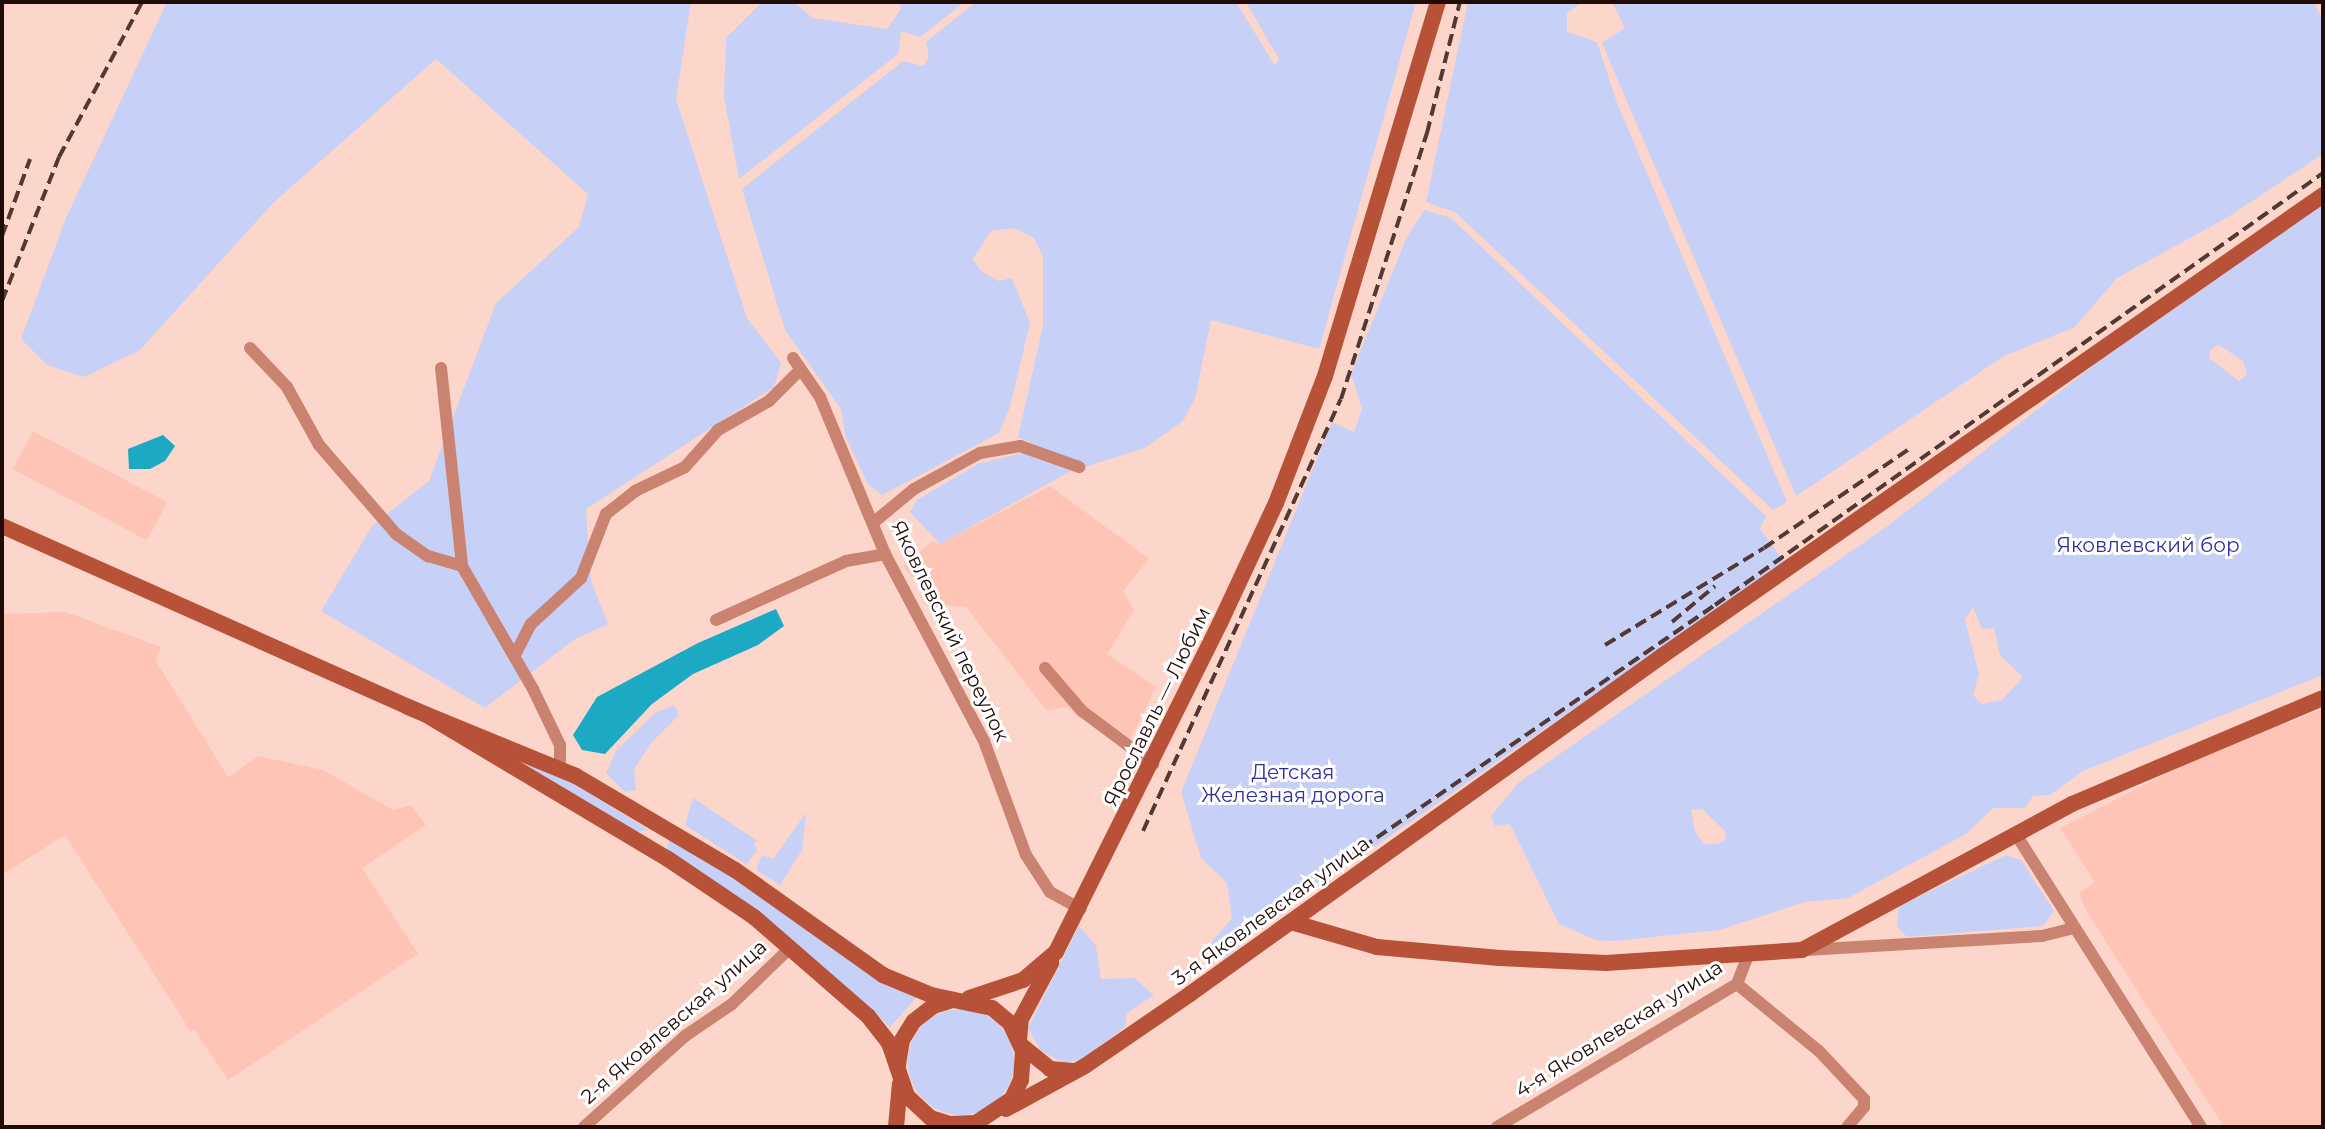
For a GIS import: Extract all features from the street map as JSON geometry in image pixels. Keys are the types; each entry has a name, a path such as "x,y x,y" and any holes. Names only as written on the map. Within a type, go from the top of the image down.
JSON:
{"main road":[{"name":"Ярославль — Любим","path":"960,1000 1023,980 1048,961 1081,909 1153,764 1276,503 1325,376 1438,2"},
{"name":"3-я Яковлевская улица","path":"985,1121 1085,1066 2323,195"},
{"path":"9,530 408,707 560,767 735,870 883,975 1002,1015 1020,1042 1050,1069 1068,1072 1085,1066"},
{"path":"1291,922 1377,947 1500,958 1606,963 1802,950 2072,804 2323,698"},
{"path":"408,707 641,843 791,947 875,1022 914,1104 931,1118 963,1125 985,1121 1012,1099 1021,1080 1021,1019 1064,940"},
{"path":"896,1127 902,1040 914,1021 933,1006 960,1000"}],"street":[{"path":"250,348 287,387 319,445 396,534 428,556 462,566"},
{"name":"Яковлевский переулок","path":"516,653 531,624 581,578 606,514 635,491 685,467 718,430 769,401 797,363 820,397 885,554 984,741 1026,855 1050,892 1081,909"},
{"path":"441,368 462,566 516,653 560,745 560,767"},
{"path":"874,522 914,489 980,453 1020,446 1079,467"},
{"path":"716,620 846,561 885,554"},
{"path":"1045,668 1082,711 1153,764"},
{"path":"2017,836 2201,1127"},
{"path":"1802,950 2042,936 2073,928"},
{"name":"2-я Яковлевская улица","path":"584,1127 685,1036 732,1004 791,947"},
{"name":"4-я Яковлевская улица","path":"1497,1127 1737,984 1749,953"},
{"path":"1737,984 1819,1051 1864,1099 1864,1107 1847,1127"}],"shaded area":[{"path":"33,431 167,502 147,540 13,469"},
{"path":"1050,486 1149,559 1123,591 1134,610 1107,654 1156,687 1125,750 1066,707 1047,711 966,607 937,605 903,566 932,541 940,544"},
{"path":"66,612 161,647 156,661 228,777 258,756 323,770 393,810 411,805 426,825 362,868 418,954 228,1080 195,1030 191,1032 65,835 2,875 2,614"},
{"path":"2323,709 2323,1127 2224,1127 2087,912 2079,893 2095,882 2060,828 2189,762"}],"green space":[{"path":"167,2 691,2 676,99 747,318 781,363 774,387 586,509 591,581 608,624 575,639 485,708 321,611 372,526 429,481 496,303 579,227 588,194 436,59 273,203 140,350 84,377 47,365 21,339 66,218"},
{"path":"762,2 793,2 813,18 887,29 901,9 899,2 965,2 920,37 901,31 898,54 739,179 724,97 726,38"},
{"path":"976,2 1236,2 1275,66 1279,59 1246,2 1416,2 1319,349 1211,320 1195,399 1183,421 1145,448 1084,467 1018,437 1043,326 1043,257 1034,238 1014,228 991,231 973,259 981,271 998,281 1012,278 1030,323 1010,407 999,433 882,495 868,484 846,438 841,409 785,330 742,189 903,61 923,66 929,57 926,42"},
{"path":"1468,2 1582,2 1567,13 1567,32 1597,42 1617,103 1787,502 1773,510 1455,212 1426,202"},
{"path":"1612,2 2314,2 2323,21 2323,154 2228,217 2117,278 2075,327 2004,356 1796,496 1602,43 1625,28"},
{"name":"Яковлевский бор","path":"2323,204 2323,675 2083,771 2050,795 2033,796 2025,808 1993,808 1966,834 1848,898 1805,902 1719,930 1615,941 1596,940 1559,924 1510,824 1495,826 1491,816 1518,783 1889,525 2098,362","holes":["2219,345 2243,361 2247,374 2239,381 2209,358 2210,350","1973,607 1982,629 1994,628 2000,655 2023,677 2002,700 1982,704 1973,695 1979,674 1965,620","1702,809 1725,831 1726,839 1718,844 1704,844 1695,831 1691,810"]},
{"name":"Детская Железная дорога","path":"1424,210 1451,218 1766,516 1760,529 1785,563 1270,919 1224,960 1209,945 1232,918 1227,883 1201,858 1181,792 1332,422 1354,432 1362,409 1351,374 1406,239"},
{"path":"1022,453 1071,471 940,544 910,512 917,500 978,464"},
{"path":"674,705 679,715 651,743 634,769 636,790 625,792 606,773 616,751 655,713"},
{"path":"527,759 549,768 649,830 635,832 525,764"},
{"path":"693,798 759,842 754,842 757,851 746,864 685,825"},
{"path":"806,813 802,850 780,885 756,870 762,855 773,859"},
{"path":"669,840 675,840 917,997 890,1027 781,931 666,850"},
{"path":"2006,855 2021,860 2054,911 2043,926 1907,937 1897,927 1899,906"},
{"path":"1079,926 1096,946 1101,979 1134,978 1154,995 1127,1013 1125,1027 1082,1059 1065,1063 1041,1051 1028,1028"},
{"path":"961,1009 981,1013 998,1025 1010,1042 1014,1062 1010,1082 998,1099 981,1111 961,1115 941,1111 924,1099 912,1082 908,1062 912,1042 924,1025 941,1013"}],"water":[{"path":"163,435 175,446 165,461 150,469 129,469 128,449"},
{"path":"776,609 784,626 758,645 693,674 652,704 605,754 582,750 573,735 597,697 698,643"}],"railway":[{"path":"2,301 59,157 142,2"},
{"path":"1143,831 1341,399 1427,133 1460,2"},
{"path":"2,236 30,159"},
{"path":"1273,909 1715,605 2323,173"},
{"path":"1605,645 1764,548 1912,447"},
{"path":"1672,622 1715,586"}]}
